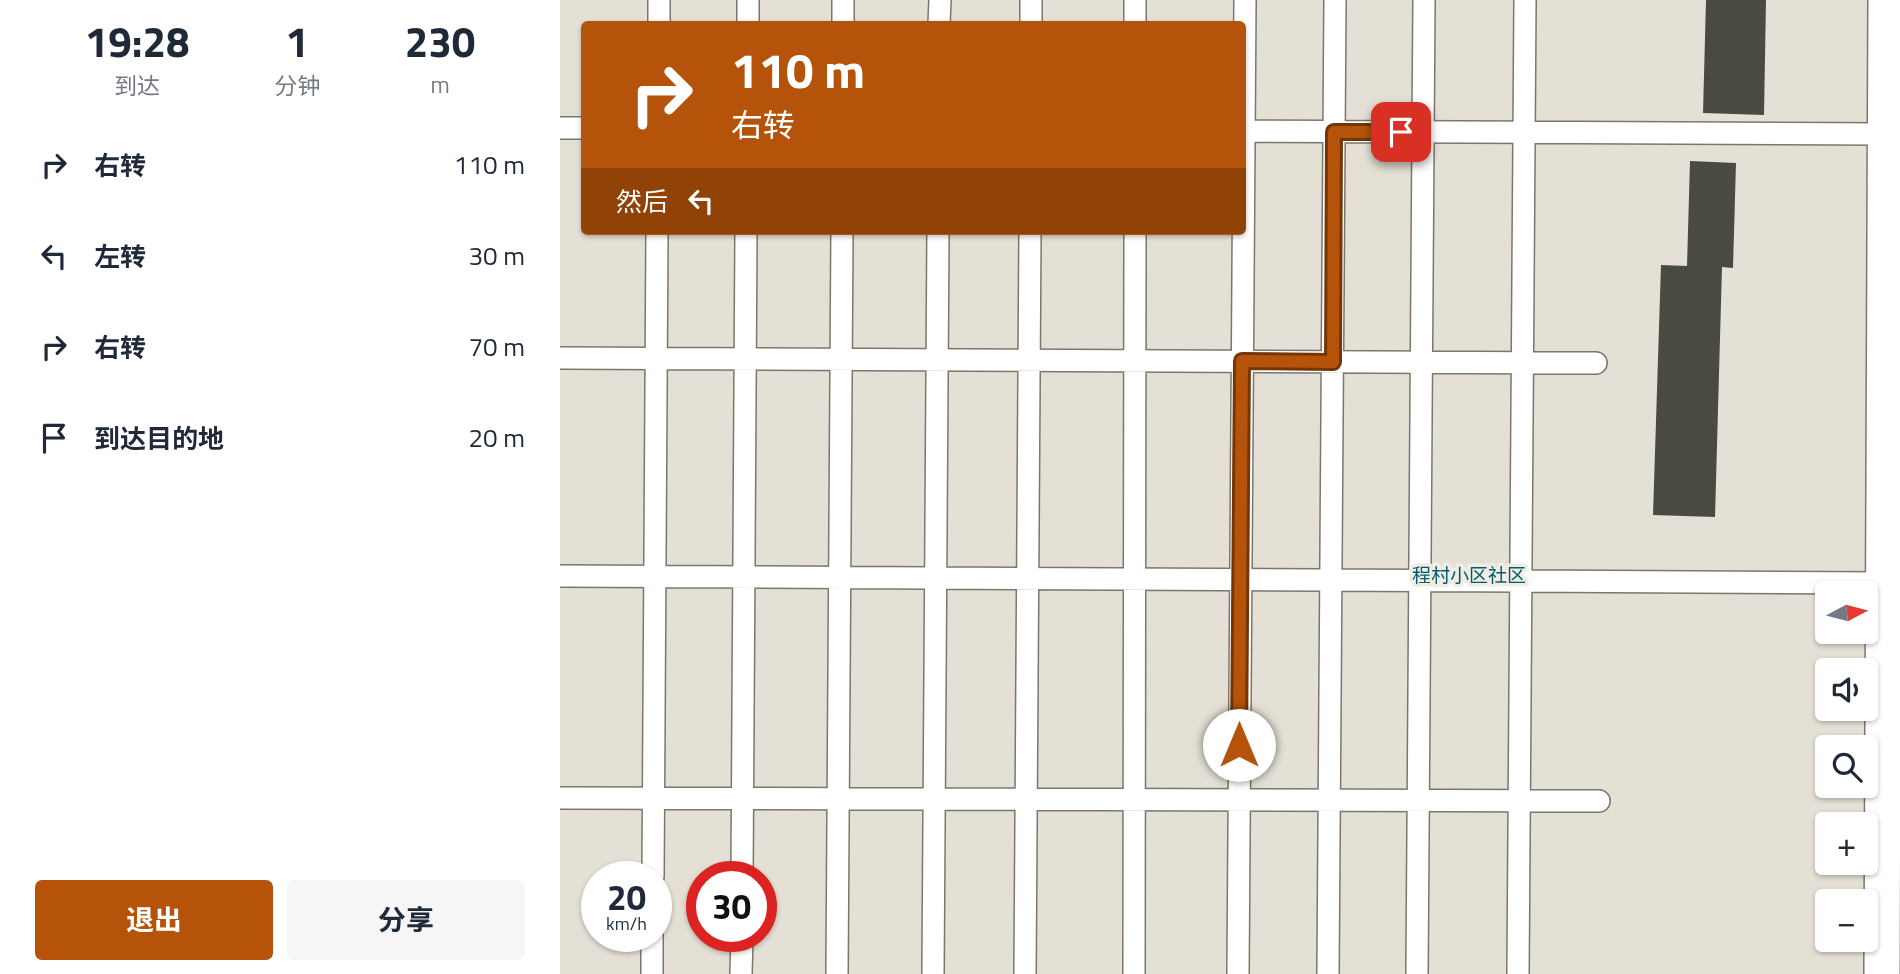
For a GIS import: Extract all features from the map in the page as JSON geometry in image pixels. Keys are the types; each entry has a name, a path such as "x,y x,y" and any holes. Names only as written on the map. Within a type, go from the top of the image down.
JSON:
{"highway":[{"path":"1882,974 1886,0"}],"street":[{"path":"659,0 659,21"},
{"path":"748,0 748,21"},
{"path":"843,0 843,21"},
{"path":"939,21 940,0"},
{"path":"1031,0 1031,21"},
{"path":"1135,0 1135,21"},
{"path":"1245,0 1245,21"},
{"path":"1328,974 1335,0"},
{"path":"1417,974 1424,0"},
{"path":"1518,974 1525,0"},
{"path":"560,128 581,128"},
{"path":"1246,131 1886,134"},
{"path":"653,861 657,235"},
{"path":"742,861 746,235"},
{"path":"836,974 842,235"},
{"path":"933,974 938,235"},
{"path":"1025,974 1030,235"},
{"path":"1134,974 1135,235"},
{"path":"1238,974 1243,235"},
{"path":"560,358 1596,363"},
{"path":"560,576 1884,583"},
{"path":"560,798 1599,801"},
{"path":"652,952 652,974"},
{"path":"741,952 741,974"}],"building":[{"path":"1706,0 1766,0 1764,115 1703,113"},
{"path":"1690,161 1736,163 1733,268 1722,267 1715,517 1653,515 1661,265 1687,266"}],"district":[{"name":"程村小区社区","path":"1469,574"}],"route":[{"path":"1239,745 1242,361 1333,362 1334,132 1401,132"}]}
